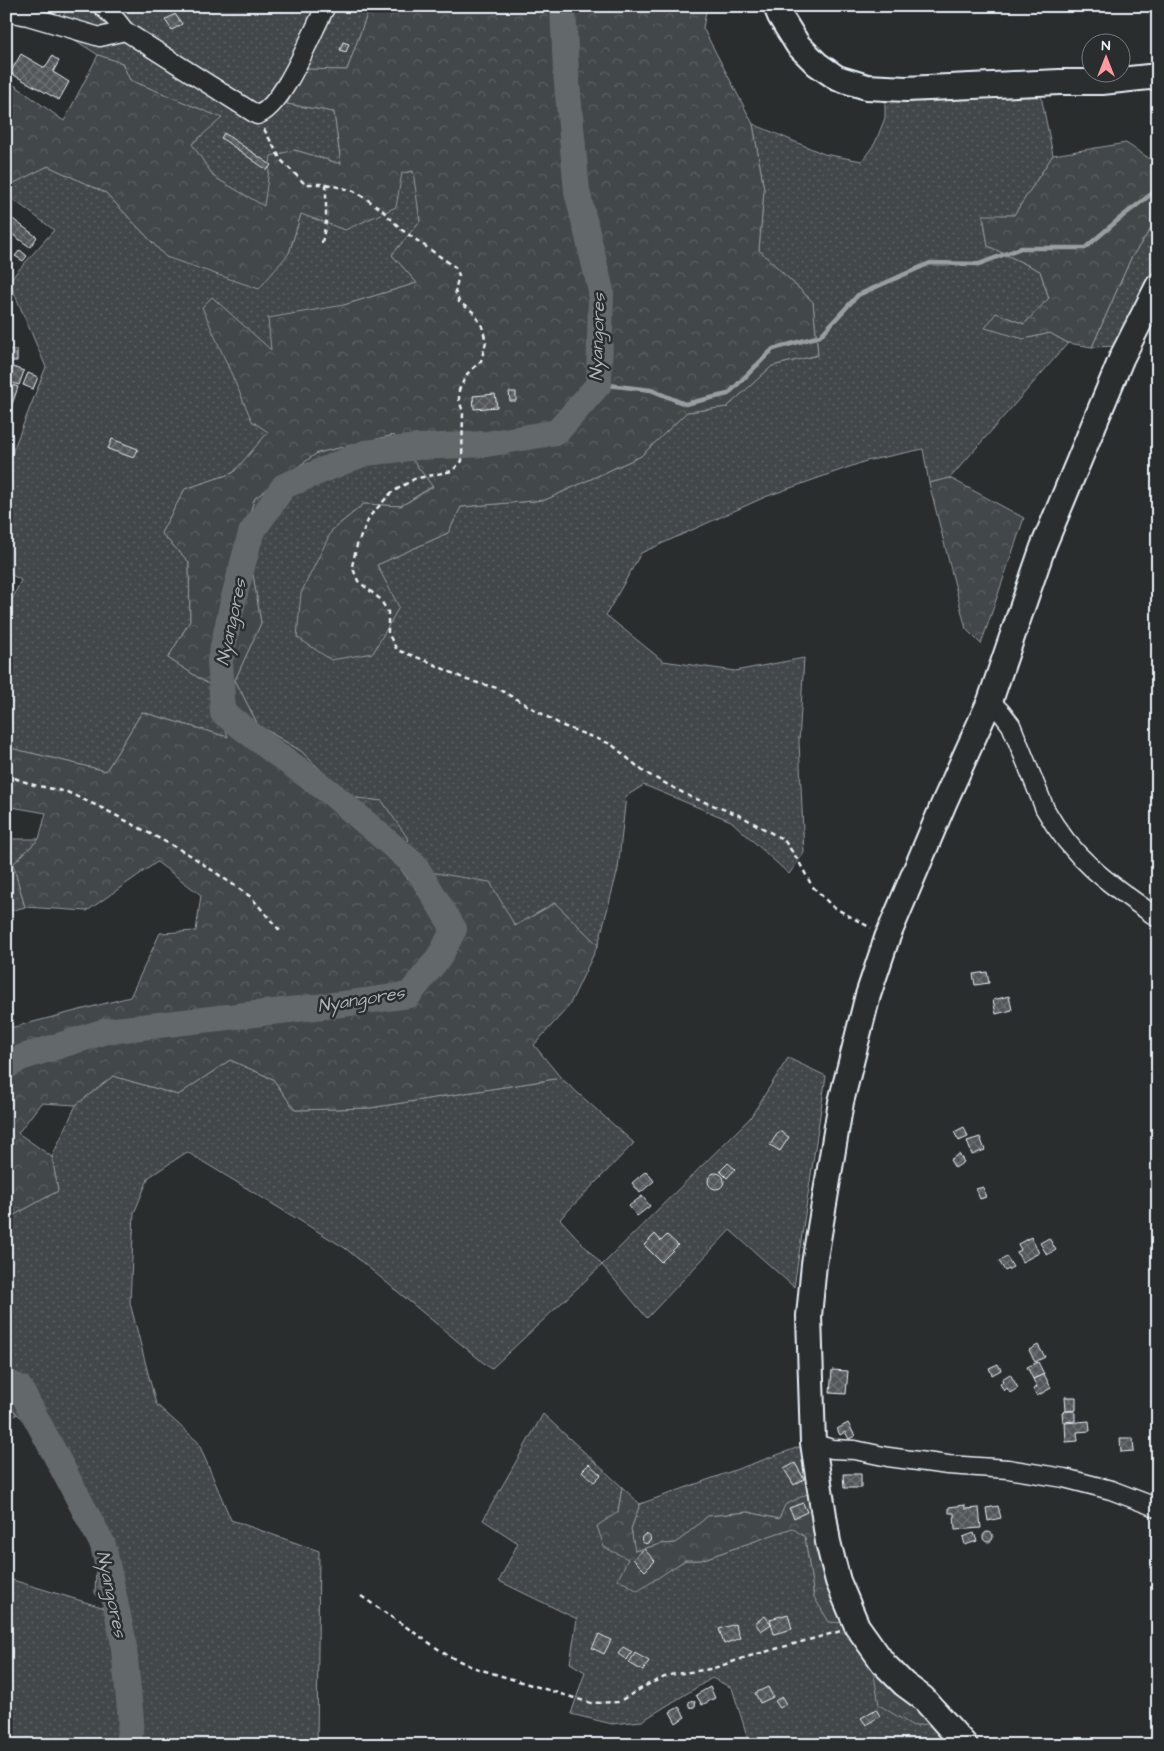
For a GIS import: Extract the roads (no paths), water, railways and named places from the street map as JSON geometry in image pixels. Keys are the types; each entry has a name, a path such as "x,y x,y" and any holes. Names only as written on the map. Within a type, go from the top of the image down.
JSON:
{"street":[{"path":"102,6 125,32 257,115 267,110 276,99 302,56 326,6"},
{"path":"776,6 798,45 817,64 837,78 867,87 906,89 1102,82 1158,76"},
{"path":"6,12 28,16 100,37 125,32"},
{"path":"965,1745 923,1698 904,1684 884,1664 856,1626 838,1581 828,1542 813,1443 809,1316 814,1264 841,1102 868,995 887,938 944,803 990,701 1043,548 1122,357 1158,286"},
{"path":"990,701 1011,725 1052,822 1071,848 1109,884 1158,918"},
{"path":"813,1443 832,1449 855,1450 888,1458 1008,1469 1064,1478 1111,1490 1158,1508"}],"waterway":[{"name":"Nyangores","path":"6,1067 20,1058 106,1031 409,995 440,956 454,929 415,865 331,793 223,713 220,660 251,533 284,486 365,453 418,447 487,444 557,432 599,384 601,291 577,191 566,72 563,6"},
{"path":"599,384 651,390 685,404 728,394 773,349 820,336 858,295 930,263 979,264 1021,248 1085,248 1158,189"},
{"name":"Nyangores","path":"6,1382 20,1388 103,1545 123,1639 131,1720 128,1745"}]}
